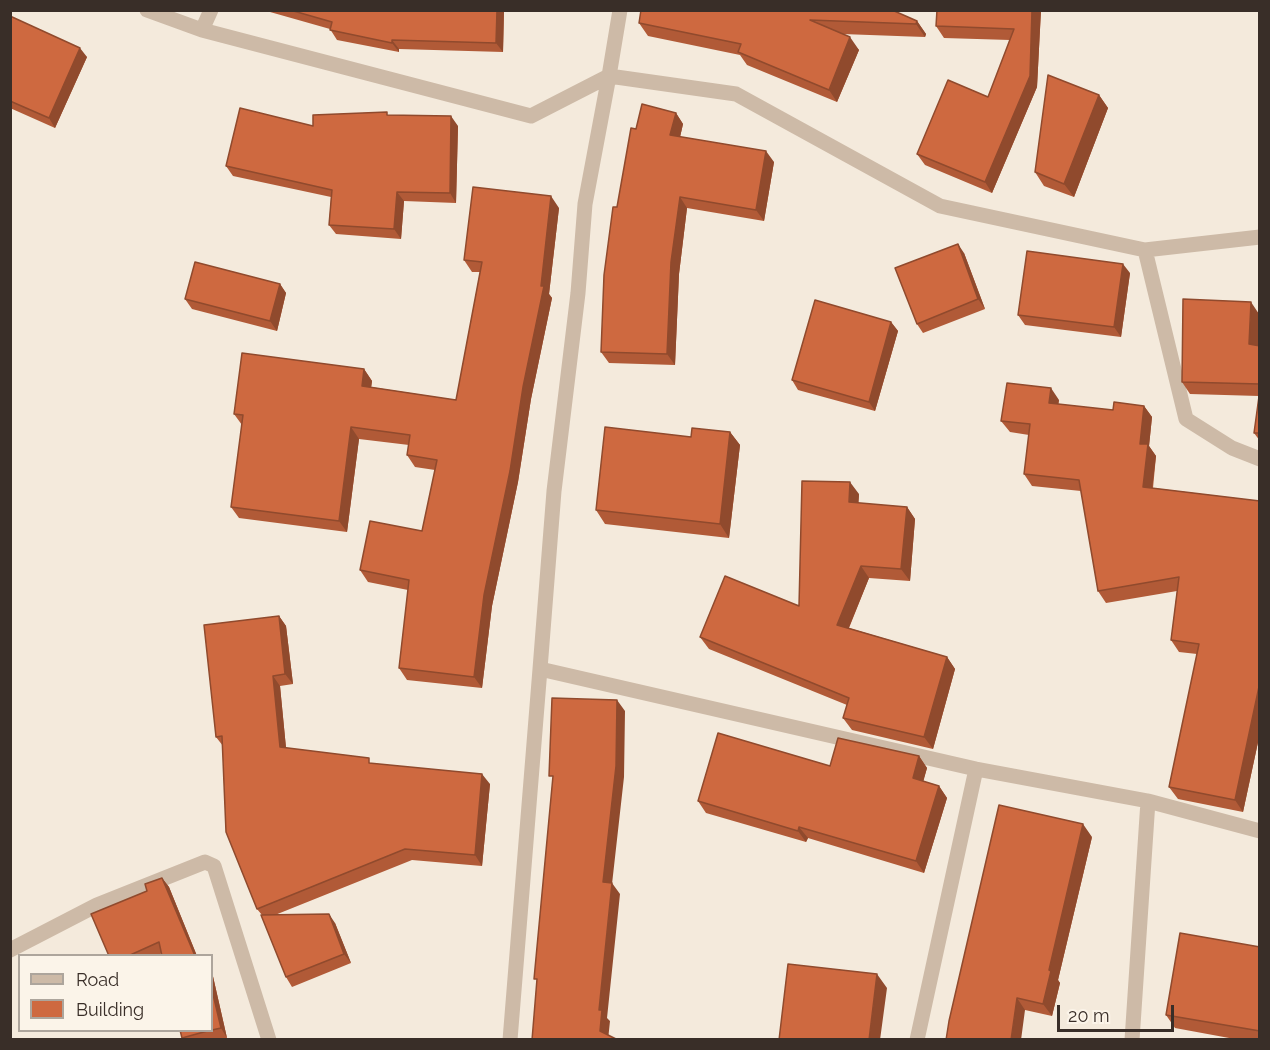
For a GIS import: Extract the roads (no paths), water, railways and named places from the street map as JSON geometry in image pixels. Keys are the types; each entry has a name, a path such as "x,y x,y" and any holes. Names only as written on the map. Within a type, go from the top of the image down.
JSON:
{"street":[{"path":"147,10 202,30 531,116 609,76 736,94 940,206 1145,250 1260,237"},
{"path":"202,30 211,10"},
{"path":"510,1040 554,491 578,293 585,204 620,10"},
{"path":"1145,250 1186,419 1232,448 1260,459"},
{"path":"540,669 976,769 1148,801 1260,831"},
{"path":"917,1040 976,769"},
{"path":"1132,1040 1148,801"},
{"path":"10,950 97,905 206,862 214,866 269,1040"}]}
